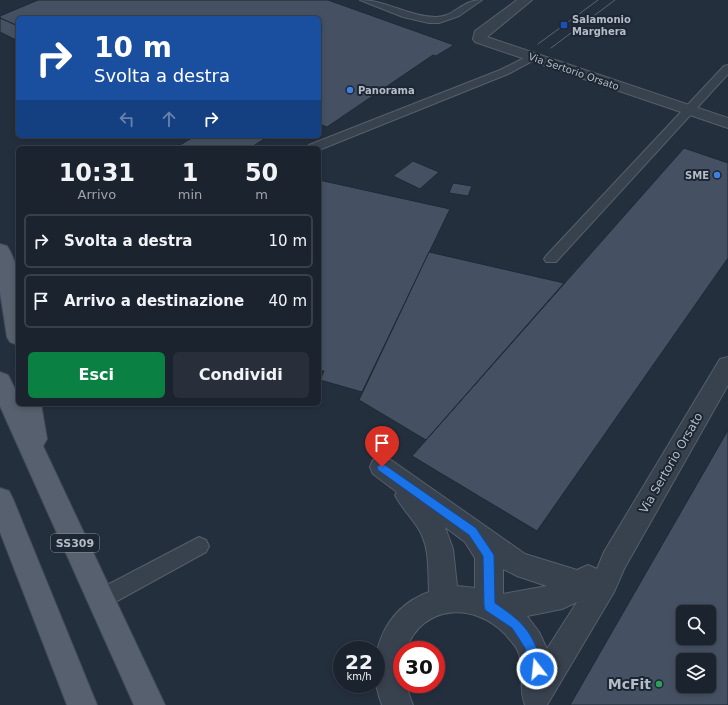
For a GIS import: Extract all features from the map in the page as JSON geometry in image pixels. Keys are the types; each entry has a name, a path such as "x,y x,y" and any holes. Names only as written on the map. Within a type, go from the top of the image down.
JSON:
{"main road":[{"path":"0,250 5,261 16,325"},
{"name":"SS309","path":"0,381 150,705"},
{"path":"29,406 40,466"},
{"path":"0,499 82,705"}],"street":[{"name":"Via Sertorio Orsato","path":"526,0 479,35 483,40 728,123"},
{"name":"Via Sertorio Orsato","path":"534,700 604,583 614,561 728,365"},
{"path":"444,600 440,549 430,523 388,472 517,564 579,583"},
{"path":"472,532 489,555 493,607"},
{"path":"493,607 562,596 579,583 614,561"},
{"path":"395,703 388,676 389,655 396,635 408,618 424,606 444,600 459,598 493,607 516,624 530,645 537,669 534,700"}],"lane":[{"path":"365,0 421,19 436,21 450,18 477,0"},
{"path":"318,146 504,72 532,57"},
{"path":"551,258 728,68"},
{"path":"101,599 199,546"}],"building":[{"name":"Panorama","path":"38,0 328,0 454,45 436,56 433,55 327,127 321,125 321,16 16,16 16,25 0,18 0,16"},
{"path":"0,18 16,25 16,40 0,32"},
{"path":"192,138 266,138 253,146 178,146"},
{"path":"684,148 728,163 728,258 537,531 412,456"},
{"path":"413,161 439,172 420,189 393,176"},
{"path":"321,180 450,209 362,392 321,380 324,371 321,370"},
{"path":"453,183 472,186 468,196 449,193"},
{"path":"429,252 564,283 426,440 359,400"},
{"path":"728,430 728,705 570,705"}],"tram line":[{"path":"538,44 598,0"},
{"path":"551,48 615,0"}],"place":[{"name":"Salamonio Marghera","path":"564,25"},
{"name":"Panorama","path":"350,90"},
{"name":"SME","path":"717,175"},
{"name":"McFit","path":"659,684"}],"route":[{"path":"382,467 472,532 489,555 489,606 496,609 516,624 530,645 537,669"}]}
